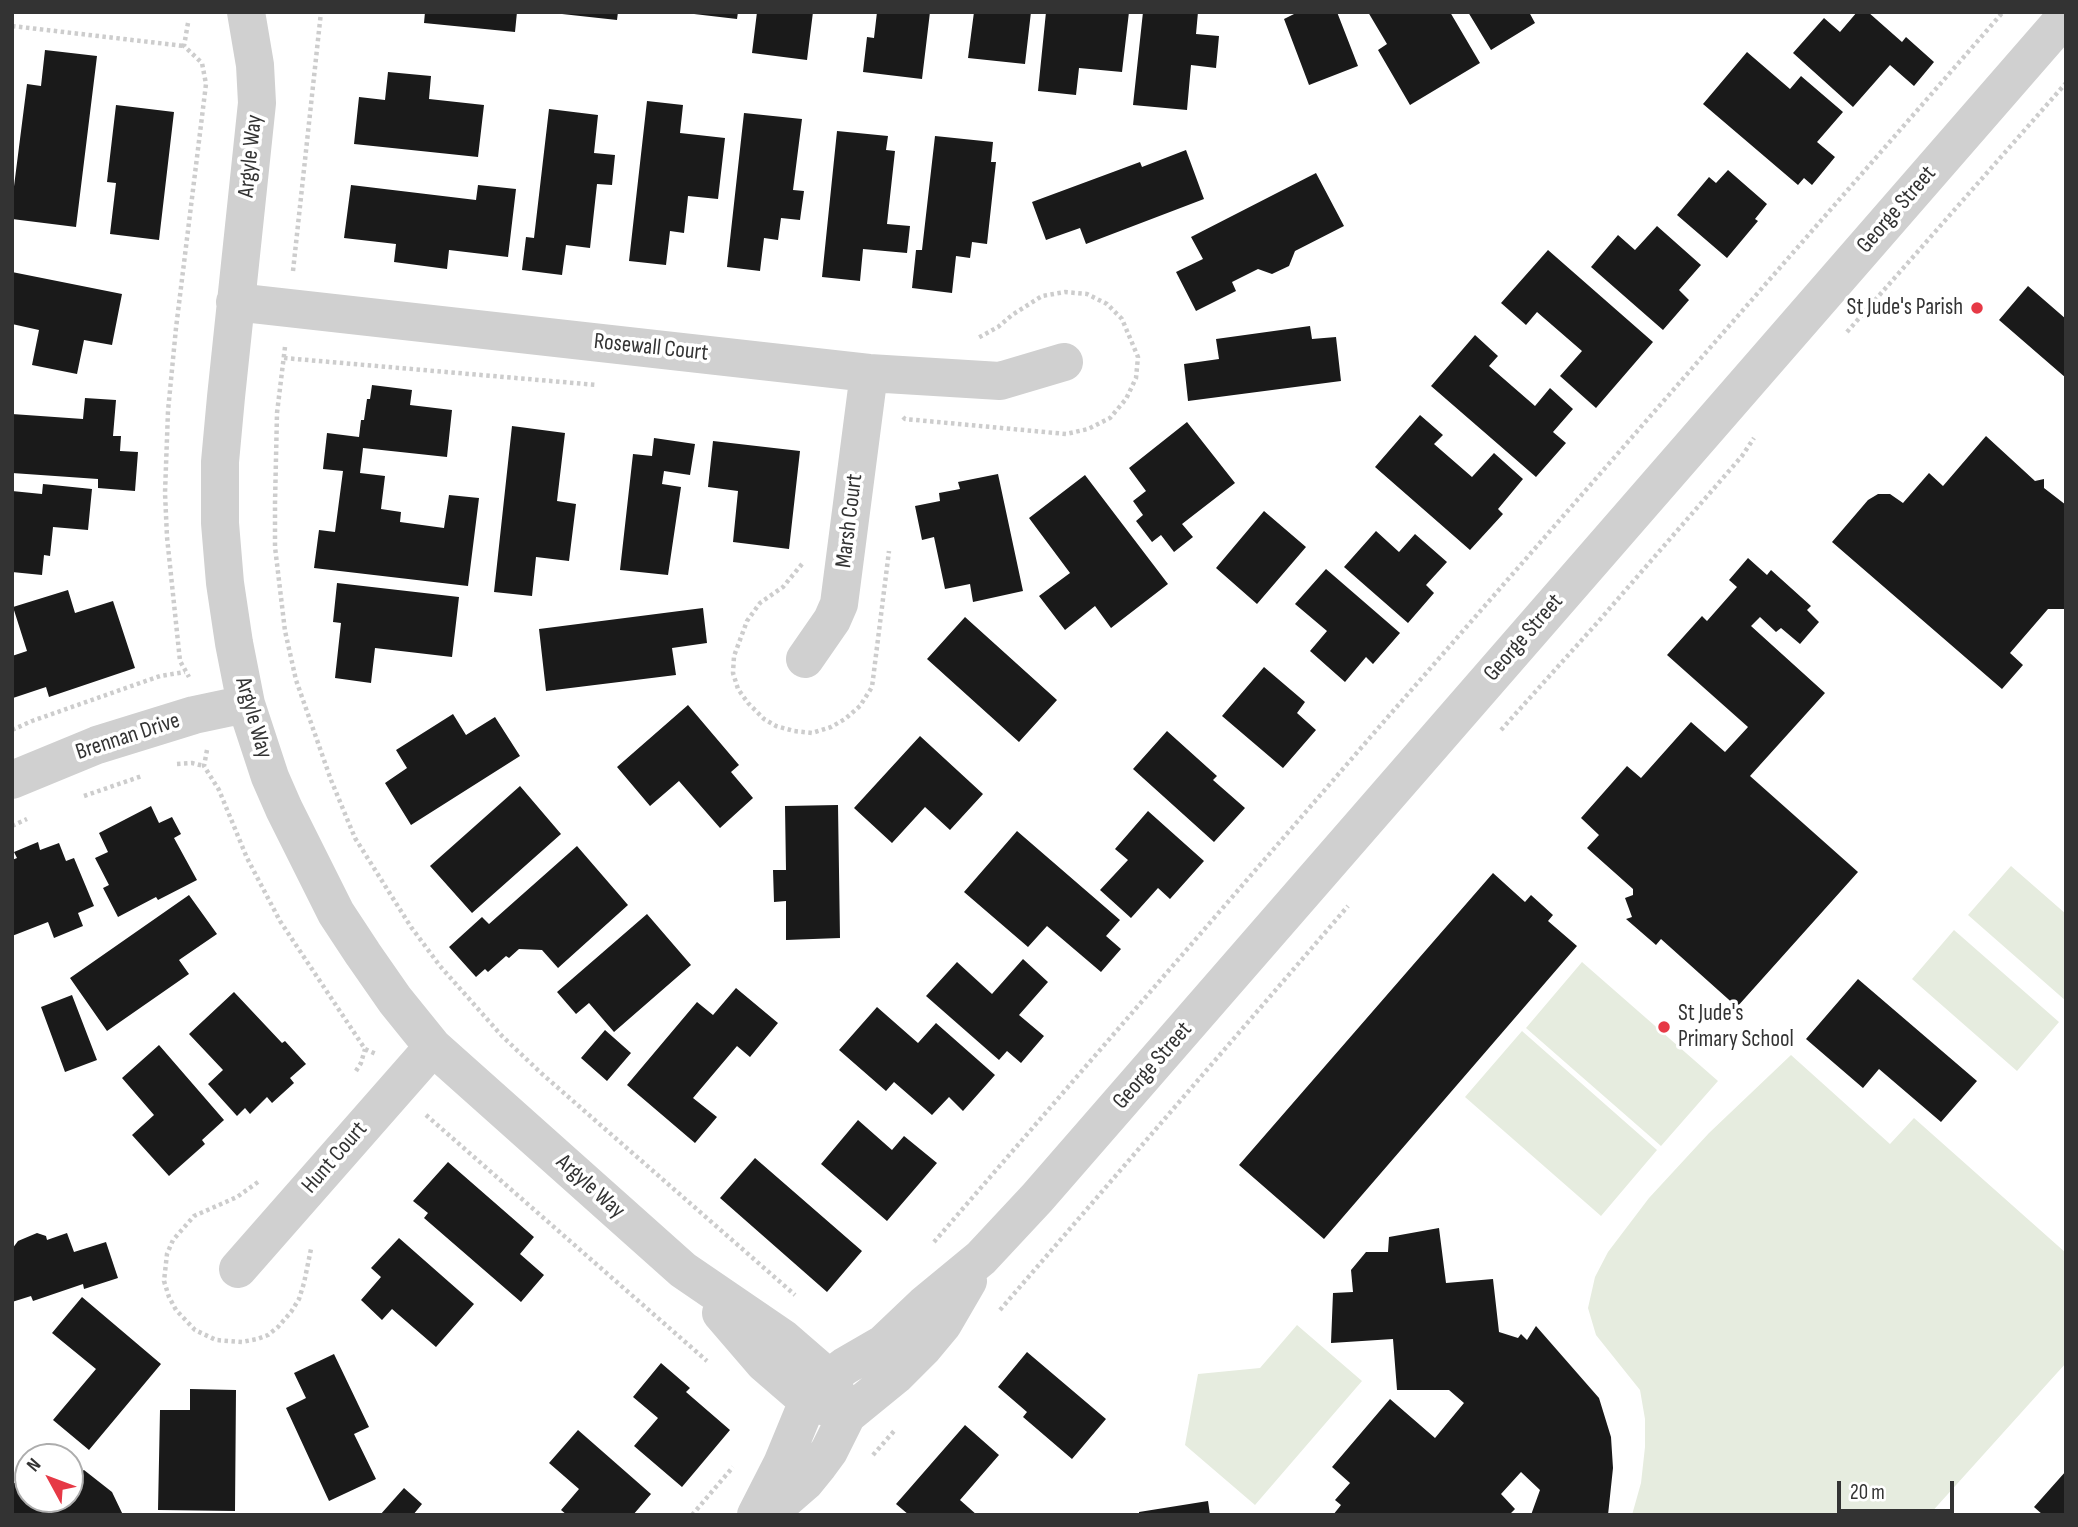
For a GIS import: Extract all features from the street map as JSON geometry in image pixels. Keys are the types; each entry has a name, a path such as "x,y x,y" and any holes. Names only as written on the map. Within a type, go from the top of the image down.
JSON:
{"street":[{"name":"Argyle Way","path":"246,12 256,65 257,103 220,462 220,523 225,583 246,704 270,776 330,901 369,963 433,1047 683,1270 764,1363 818,1389"},
{"name":"George Street","path":"818,1389 883,1344 924,1305 981,1258 1056,1177 2066,16"},
{"name":"Rosewall Court","path":"235,302 869,373 1000,381 1064,362"},
{"name":"Marsh Court","path":"805,659 832,620 839,604 869,373"},
{"name":"Brennan Drive","path":"12,780 97,745 194,715 246,704"},
{"name":"Hunt Court","path":"238,1269 433,1047"},
{"name":"George Street","path":"767,1515 805,1482 818,1466 829,1451 847,1415 896,1375 943,1324 981,1258"},
{"path":"756,1515 818,1389 847,1415"}],"path":[{"path":"293,275 321,12"},
{"path":"928,1250 2003,12"},
{"path":"184,46 188,23"},
{"path":"12,26 184,46 202,63 206,84 176,328 165,493 180,661 184,673 191,680"},
{"path":"1846,334 2066,83"},
{"path":"286,346 275,463 275,547 285,631 299,691 355,838 411,927 440,966 502,1036 804,1303"},
{"path":"284,358 600,386"},
{"path":"1496,736 1742,456 1757,434"},
{"path":"12,730 160,676 184,673"},
{"path":"204,766 208,747"},
{"path":"166,766 185,763 204,766 214,779 247,858 280,921 365,1049 384,1057"},
{"path":"83,796 154,771"},
{"path":"12,826 38,815"},
{"path":"1000,1310 1351,902"},
{"path":"422,1105 426,1115 711,1365"},
{"path":"866,1464 902,1423"},
{"path":"692,1515 741,1458"}],"shaded area":[{"path":"2011,866 2066,914 2066,1001 1968,915"},
{"path":"1954,930 2059,1022 2017,1071 1912,979"},
{"path":"1582,962 1718,1081 1661,1146 1526,1028"},
{"path":"1522,1031 1657,1150 1601,1216 1465,1097"},
{"path":"1791,1055 1890,1144 1914,1118 2066,1253 2066,1363 1929,1515 1632,1515 1641,1483 1645,1419 1640,1390 1596,1335 1588,1308 1595,1277 1608,1252 1649,1198 1709,1133"},
{"path":"1297,1325 1362,1381 1255,1505 1185,1445 1198,1374 1260,1368"}],"building":[{"path":"425,12 517,12 515,32 424,23"},
{"path":"562,12 618,12 617,20"},
{"path":"694,12 738,12 737,19"},
{"path":"757,12 813,12 807,60 752,53"},
{"path":"877,12 930,12 922,79 863,72 867,37 874,38"},
{"path":"974,12 1031,12 1025,64 968,58"},
{"path":"1046,12 1129,12 1122,72 1079,68 1076,95 1038,91"},
{"path":"1143,12 1198,12 1196,34 1219,36 1216,68 1191,65 1187,110 1133,105"},
{"path":"1298,12 1337,12 1358,66 1309,85 1284,19"},
{"path":"1368,12 1450,12 1480,63 1410,105 1378,50 1387,44"},
{"path":"1468,12 1529,12 1535,23 1491,50"},
{"path":"1857,12 1868,12 1902,42 1906,37 1934,62 1914,86 1890,65 1853,107 1793,53 1824,18 1840,32"},
{"path":"45,50 97,56 76,227 12,219 27,84 41,86"},
{"path":"1747,52 1790,89 1801,76 1843,112 1817,142 1835,157 1812,185 1804,178 1798,185 1703,104"},
{"path":"388,72 431,76 429,99 484,105 478,157 354,144 359,97 385,100"},
{"path":"647,101 683,105 680,133 725,138 718,199 688,196 684,233 670,231 666,265 629,261"},
{"path":"116,105 174,112 159,240 110,234 116,183 107,182"},
{"path":"549,109 598,115 594,153 615,155 612,185 597,184 590,248 566,245 562,275 522,270 526,237 534,238"},
{"path":"744,113 802,119 793,190 804,191 800,220 781,218 778,240 764,238 760,271 727,267"},
{"path":"837,131 888,136 886,150 895,151 887,224 910,226 907,253 863,249 860,281 822,277"},
{"path":"935,136 993,142 991,162 996,162 987,244 972,242 970,258 956,256 952,293 912,288 916,250 922,250"},
{"path":"1186,150 1204,199 1086,244 1080,228 1046,240 1032,202 1140,162 1142,167"},
{"path":"1728,170 1767,204 1755,219 1758,221 1727,258 1677,215 1709,177 1716,183"},
{"path":"1316,173 1344,226 1295,251 1289,266 1272,274 1258,269 1232,282 1236,291 1196,311 1176,272 1203,259 1191,237"},
{"path":"351,185 476,200 478,185 516,189 508,257 449,250 447,269 394,262 396,244 344,238"},
{"path":"1657,226 1701,265 1679,290 1689,300 1663,330 1591,267 1618,235 1635,250"},
{"path":"1548,250 1653,342 1596,408 1560,376 1582,351 1537,312 1526,325 1501,303"},
{"path":"12,272 122,294 112,345 84,340 77,374 32,365 39,330 12,324"},
{"path":"2028,286 2066,319 2066,378 1999,320"},
{"path":"1310,326 1312,339 1336,337 1341,381 1188,401 1184,364 1219,359 1216,339"},
{"path":"1475,335 1498,356 1489,366 1535,406 1550,388 1573,409 1553,432 1566,443 1536,477 1431,386"},
{"path":"372,385 412,390 410,405 452,410 447,457 363,448 360,473 385,476 381,509 401,512 400,522 444,528 449,495 479,498 468,586 314,568 319,530 335,532 343,471 323,469 327,433 359,437 361,420 364,420"},
{"path":"85,398 116,400 113,436 121,436 120,451 138,452 135,491 98,488 98,479 12,473 12,414 83,419"},
{"path":"1420,415 1443,435 1434,444 1472,477 1494,453 1523,479 1498,509 1503,514 1470,550 1375,467"},
{"path":"1187,422 1235,483 1182,524 1193,537 1174,552 1161,535 1152,542 1136,521 1143,515 1133,501 1146,491 1129,468"},
{"path":"512,426 565,433 557,501 576,504 569,561 536,557 532,596 494,592"},
{"path":"1986,436 2035,481 2044,479 2044,488 2066,505 2066,609 2048,609 2010,653 2023,665 2002,689 1832,542 1868,500 1878,494 1890,494 1903,503 1929,473 1943,486"},
{"path":"654,438 695,444 690,475 664,471 662,484 681,487 668,575 620,570 633,454 652,456"},
{"path":"713,441 800,451 789,549 733,542 738,491 708,487"},
{"path":"998,474 1023,591 973,602 970,584 945,589 934,537 922,540 915,506 940,501 939,493 960,489 958,482"},
{"path":"1085,475 1168,584 1111,628 1095,606 1065,630 1039,596 1070,573 1029,518"},
{"path":"43,484 92,489 88,530 53,527 50,556 44,555 42,575 12,572 12,491 42,494"},
{"path":"1264,511 1306,547 1257,604 1216,568"},
{"path":"1376,531 1399,552 1415,534 1447,562 1426,585 1434,593 1408,623 1344,567"},
{"path":"1748,558 1767,575 1771,570 1811,606 1807,610 1819,622 1800,644 1781,628 1776,632 1760,617 1751,626 1825,693 1750,776 1858,872 1737,1007 1661,939 1656,945 1626,919 1632,917 1625,898 1633,895 1633,889 1587,848 1599,835 1581,818 1627,766 1641,778 1691,722 1725,752 1748,727 1667,655 1702,616 1707,621 1737,587 1729,580"},
{"path":"1326,569 1400,633 1373,664 1366,657 1345,682 1310,651 1327,631 1295,604"},
{"path":"337,583 459,597 452,657 375,648 371,683 335,678 341,623 333,622"},
{"path":"68,590 75,613 113,601 135,668 49,697 46,687 13,698 12,656 27,651 13,607"},
{"path":"703,608 707,643 672,648 676,675 546,691 539,629"},
{"path":"965,617 1057,700 1019,742 927,659"},
{"path":"1264,667 1305,702 1297,713 1316,730 1283,768 1222,716"},
{"path":"688,705 739,765 731,772 753,798 720,828 679,781 650,806 617,767"},
{"path":"453,714 466,735 495,717 520,756 411,825 385,783 407,768 396,750"},
{"path":"1167,731 1217,776 1213,780 1245,808 1214,842 1133,769"},
{"path":"920,736 983,794 950,830 925,807 892,843 854,808"},
{"path":"520,786 561,834 472,913 430,866"},
{"path":"838,805 840,938 786,940 786,901 774,902 773,870 786,870 785,806"},
{"path":"151,806 159,823 172,817 181,834 174,838 197,880 118,917 103,888 109,885 95,858 108,852 99,833"},
{"path":"1148,811 1204,861 1170,899 1158,888 1131,918 1100,890 1128,860 1115,849"},
{"path":"1017,831 1120,920 1106,936 1121,949 1101,972 1047,926 1028,947 964,892"},
{"path":"38,842 40,850 59,843 66,861 74,858 94,906 78,913 83,926 54,938 48,922 12,936 12,860 17,858 14,852"},
{"path":"577,846 628,905 558,968 542,950 519,949 509,958 506,956 488,972 485,969 476,977 449,947 482,917 489,924"},
{"path":"1493,873 1525,902 1531,895 1553,915 1548,921 1577,946 1324,1239 1239,1165"},
{"path":"189,895 217,934 179,960 189,974 107,1031 70,978"},
{"path":"647,914 691,965 614,1032 589,1003 576,1014 557,992"},
{"path":"1023,959 1048,982 1019,1015 1044,1036 1021,1063 1007,1051 999,1060 926,996 957,962 992,994"},
{"path":"1858,979 1977,1081 1941,1122 1879,1069 1863,1088 1806,1039"},
{"path":"736,988 778,1023 750,1057 737,1046 693,1098 717,1117 695,1143 627,1085 697,1002 713,1015"},
{"path":"234,992 282,1043 285,1041 306,1064 290,1078 294,1083 272,1103 267,1097 250,1114 245,1108 237,1116 208,1084 223,1070 189,1034"},
{"path":"72,995 97,1060 65,1072 41,1007"},
{"path":"877,1007 918,1043 936,1023 995,1075 963,1111 949,1097 932,1115 894,1082 886,1091 839,1050"},
{"path":"605,1030 631,1053 607,1081 581,1058"},
{"path":"159,1045 224,1120 202,1140 205,1144 169,1176 132,1135 154,1115 122,1078"},
{"path":"858,1120 892,1150 904,1136 937,1163 887,1221 821,1164"},
{"path":"755,1158 862,1251 827,1292 720,1198"},
{"path":"448,1162 534,1237 520,1254 544,1275 521,1302 424,1218 428,1213 413,1201"},
{"path":"1439,1228 1446,1283 1493,1279 1499,1332 1518,1338 1521,1334 1527,1340 1536,1326 1599,1398 1611,1437 1613,1468 1608,1515 1531,1515 1540,1490 1521,1472 1501,1494 1515,1509 1509,1515 1333,1515 1341,1505 1335,1500 1350,1483 1332,1467 1390,1399 1435,1438 1464,1403 1449,1390 1397,1390 1393,1339 1331,1343 1333,1293 1353,1292 1351,1270 1366,1252 1388,1252 1389,1237"},
{"path":"37,1233 46,1236 47,1240 67,1233 74,1252 106,1242 118,1278 84,1289 83,1284 33,1301 31,1296 12,1302 12,1249 18,1241"},
{"path":"399,1238 474,1304 436,1347 392,1309 382,1320 361,1300 381,1277 371,1268"},
{"path":"82,1297 161,1364 89,1450 84,1443 53,1420 96,1369 52,1333"},
{"path":"1027,1352 1106,1419 1072,1459 1023,1417 1027,1412 998,1387"},
{"path":"334,1354 369,1427 354,1434 376,1479 329,1501 286,1408 306,1398 294,1373"},
{"path":"661,1363 690,1388 686,1392 730,1430 682,1487 634,1446 658,1418 633,1397"},
{"path":"190,1389 236,1390 235,1511 158,1510 160,1410 190,1410"},
{"path":"965,1425 999,1455 960,1500 977,1515 909,1515 896,1504"},
{"path":"578,1430 651,1494 633,1515 567,1515 561,1510 579,1489 549,1463"},
{"path":"84,1470 112,1492 123,1515 12,1515 14,1483 14,1513 84,1513"},
{"path":"2066,1471 2066,1515 2043,1515 2034,1507"},
{"path":"404,1488 422,1504 413,1515 380,1515"},
{"path":"1208,1501 1210,1515 1139,1515 1139,1512"}],"place":[{"name":"St Jude's Parish","path":"1977,308"},
{"name":"St Jude's Primary School","path":"1664,1027"}]}
